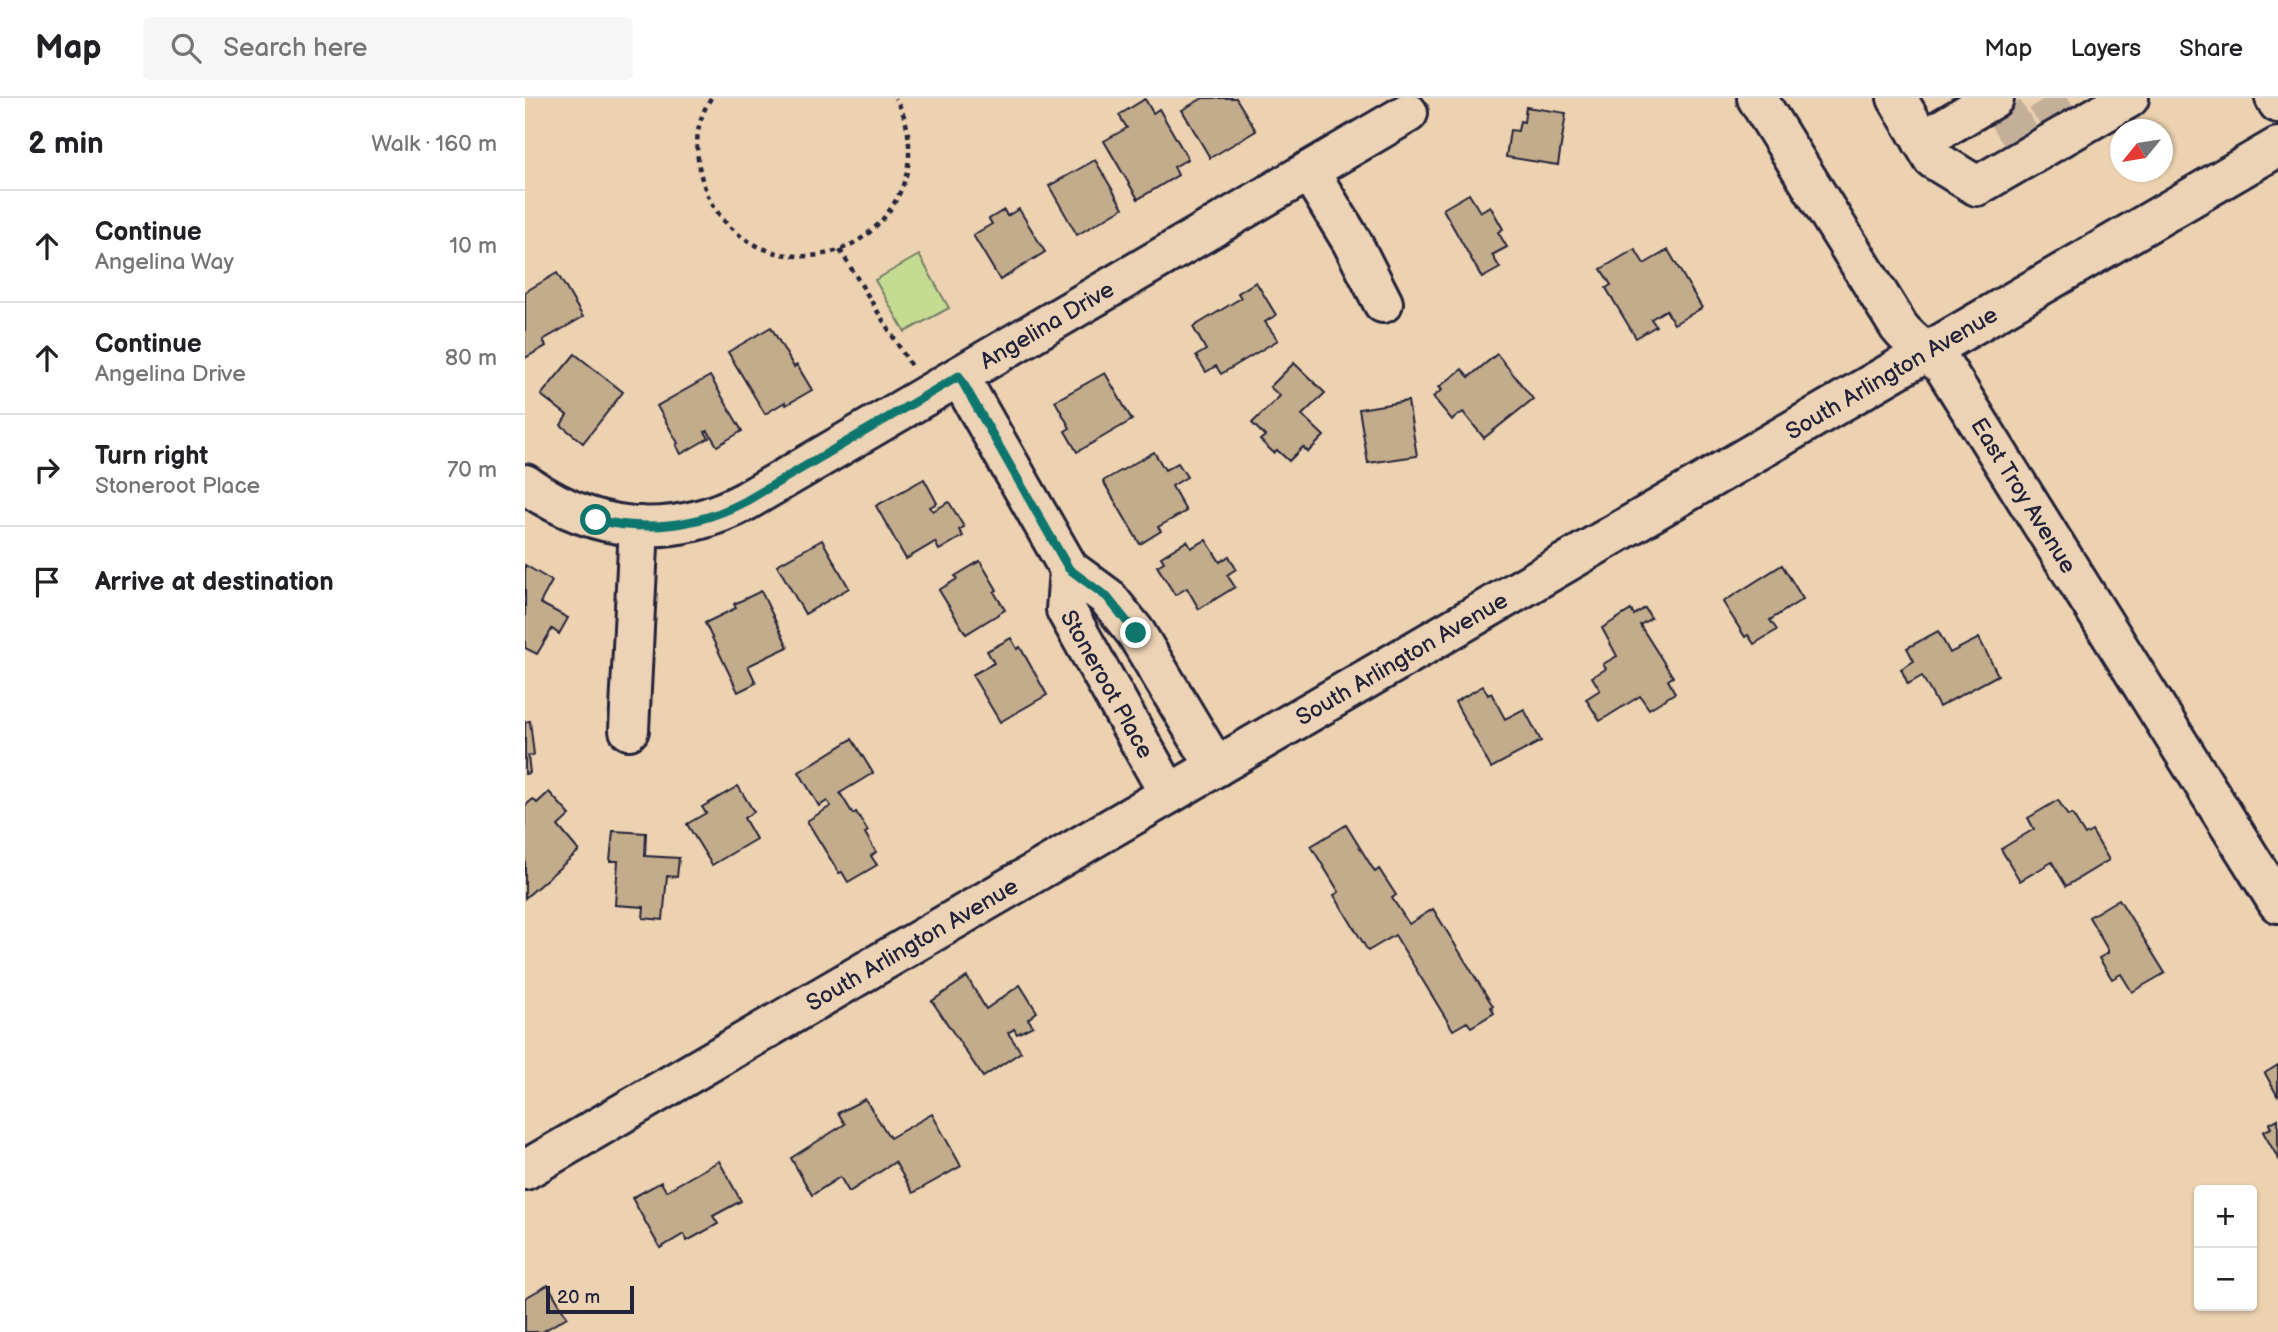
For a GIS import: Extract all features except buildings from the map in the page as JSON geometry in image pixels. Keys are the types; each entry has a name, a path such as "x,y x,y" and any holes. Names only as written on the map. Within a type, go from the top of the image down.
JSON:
{"street":[{"name":"East Troy Avenue","path":"1757,98 1899,327 1912,342 1944,367 2278,903"},
{"path":"1897,98 1933,159 1977,186 2010,120"},
{"path":"2275,98 2278,103"},
{"path":"1922,141 2010,120 2063,125 2110,103"},
{"name":"Angelina Drive","path":"525,484 574,513 616,524 660,527 692,522 736,506 1408,113"},
{"name":"South Arlington Avenue","path":"525,1170 2278,147"},
{"path":"1309,171 1352,242 1383,303"},
{"name":"Stoneroot Place","path":"943,385 1069,569 1107,597 1136,633 1216,766"},
{"path":"629,730 639,526"},
{"name":"Stoneroot Place","path":"1069,569 1066,610 1169,794"}],"path":[{"path":"711,98 703,109 696,144 700,179 715,211 740,237 772,253 806,257 841,250 871,233 894,206 907,174 909,139 895,98"},
{"path":"841,250 943,385"}],"green space":[{"path":"919,255 949,308 905,332 875,280"}],"tunnel":[{"path":"2045,98 2058,117"},
{"path":"2004,111 2021,137"}],"route":[{"path":"596,520 660,527 714,515 746,501 959,376 1069,569 1107,597 1136,633"}]}
